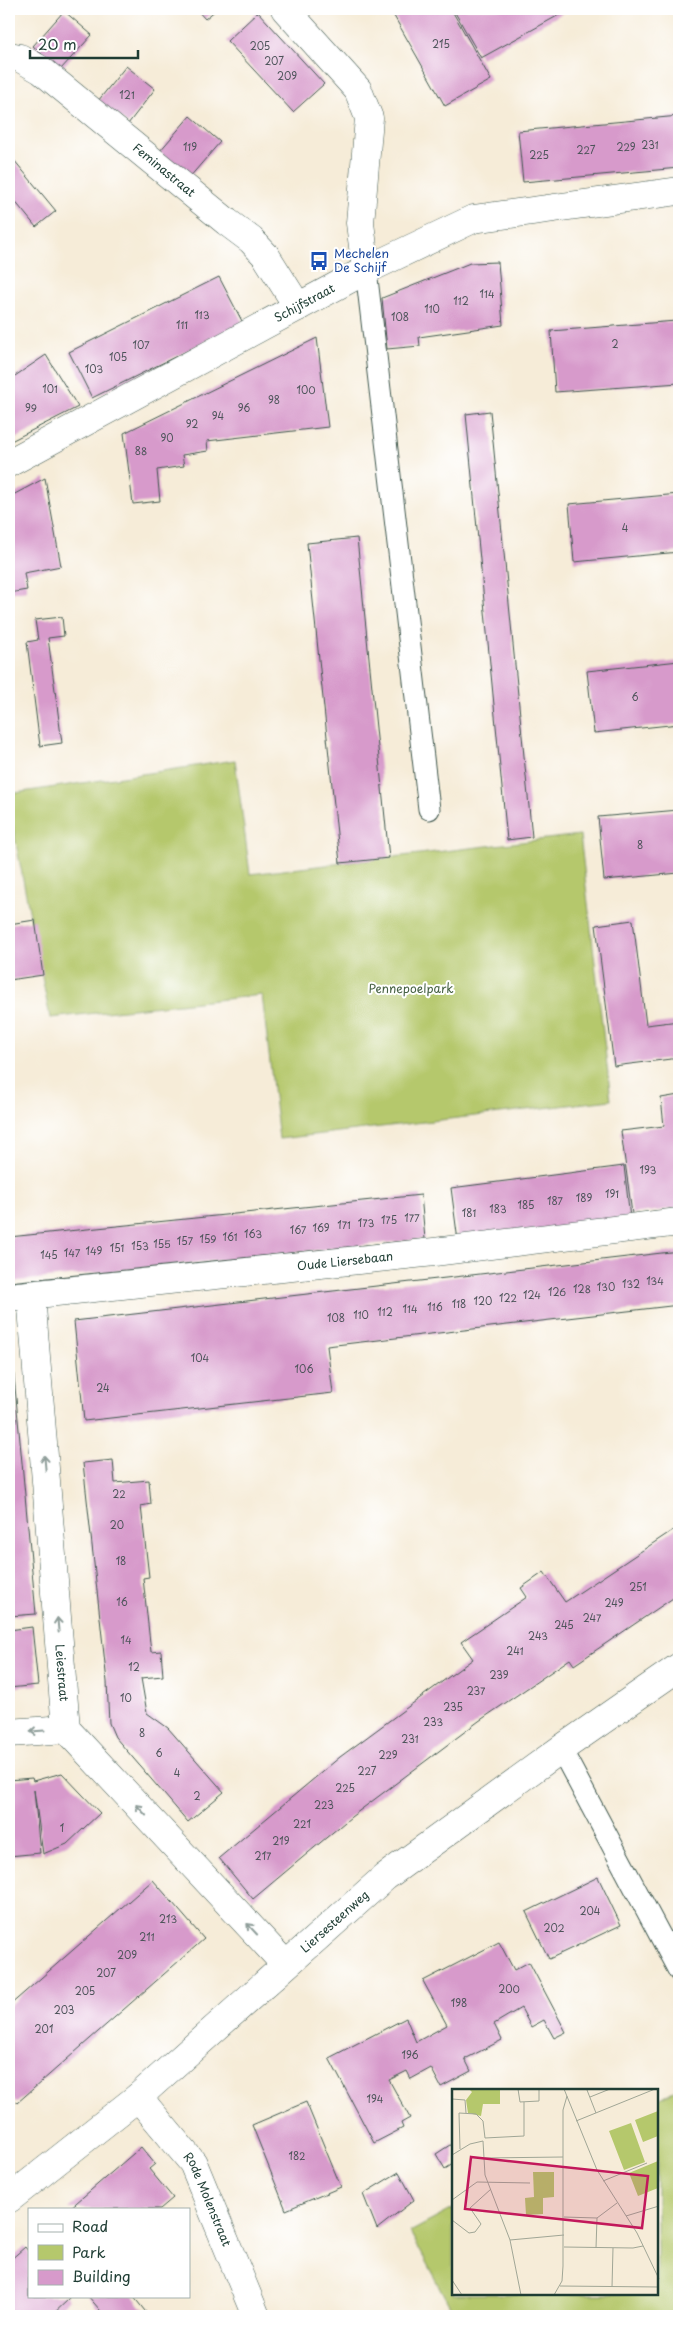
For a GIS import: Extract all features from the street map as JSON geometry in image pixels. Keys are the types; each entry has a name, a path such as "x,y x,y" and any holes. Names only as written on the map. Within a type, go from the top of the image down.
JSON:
{"street":[{"path":"285,9 358,90 369,118 360,223 366,270"},
{"name":"Feminastraat","path":"9,56 20,58 41,70 251,240 266,256 298,306"},
{"name":"Schijfstraat","path":"9,463 366,270 473,219 679,192"},
{"name":"Oude Liersebaan","path":"20,1296 434,1252 679,1222"},
{"name":"Leiestraat","path":"20,1296 66,1729"},
{"name":"Liersesteenweg","path":"9,2199 138,2097 385,1876 561,1749 679,1668"},
{"path":"9,1733 66,1729 285,1964"},
{"name":"Rode Molenstraat","path":"138,2097 193,2163 256,2316"}],"lane":[{"path":"366,270 429,809"},
{"path":"561,1749 679,1971"}],"green space":[{"name":"Pennepoelpark","path":"235,760 250,874 580,835 611,1100 279,1139 262,995 50,1018 9,807 9,794"},
{"path":"679,2088 679,2316 455,2316 410,2232 452,2210 452,2295 658,2295 658,2099"}],"building":[{"path":"196,9 217,9 205,19"},
{"path":"390,9 451,9 491,80 445,106"},
{"path":"453,9 570,9 481,58"},
{"path":"64,11 92,35 60,70 33,46"},
{"path":"258,12 324,84 293,112 227,41"},
{"path":"126,66 155,89 128,124 98,101"},
{"path":"190,116 220,142 189,178 159,152"},
{"path":"679,116 679,168 523,182 518,131"},
{"path":"9,154 56,211 36,227 9,194"},
{"path":"498,262 503,325 419,337 420,346 387,349 382,298 470,263"},
{"path":"219,277 243,323 92,398 69,352"},
{"path":"676,321 679,383 555,392 551,331"},
{"path":"317,338 328,427 207,441 208,451 182,455 184,466 157,470 160,501 133,504 124,433"},
{"path":"46,355 78,407 9,442 9,380"},
{"path":"490,411 532,837 507,840 466,414"},
{"path":"45,478 61,566 24,573 27,590 9,593 9,497"},
{"path":"679,494 679,552 574,562 569,504"},
{"path":"357,538 389,858 340,863 307,543"},
{"path":"62,617 64,636 48,638 62,743 40,746 27,642 38,640 35,620"},
{"path":"679,661 679,724 594,733 587,671"},
{"path":"679,810 679,873 604,880 598,817"},
{"path":"35,920 43,975 9,980 9,924"},
{"path":"633,920 646,1025 679,1021 679,1058 614,1066 596,925"},
{"path":"679,1095 679,1208 632,1214 621,1131 664,1126 661,1098"},
{"path":"624,1166 630,1218 458,1241 451,1188"},
{"path":"421,1195 425,1239 9,1282 9,1237"},
{"path":"679,1251 679,1305 327,1346 333,1393 84,1421 74,1321"},
{"path":"9,1344 11,1344 36,1614 10,1616"},
{"path":"113,1460 115,1483 149,1480 151,1504 141,1506 149,1577 143,1578 151,1652 161,1651 163,1676 141,1678 147,1713 168,1728 224,1792 188,1822 115,1737 109,1723 107,1682 83,1463"},
{"path":"679,1526 679,1594 574,1665 570,1659 479,1721 351,1817 253,1899 219,1858 340,1757 473,1659 461,1642 527,1597 521,1588 544,1572 565,1602"},
{"path":"32,1627 38,1685 9,1688 9,1630"},
{"path":"62,1773 100,1813 67,1844 43,1854 34,1790 40,1853 9,1856 9,1780 32,1778 33,1781"},
{"path":"598,1877 621,1925 549,1959 526,1912"},
{"path":"153,1880 204,1939 17,2103 9,2094 9,2006"},
{"path":"499,1942 514,1970 529,1962 566,2032 554,2038 544,2020 531,2027 521,2008 494,2024 502,2040 465,2059 471,2071 441,2087 431,2068 411,2079 407,2071 389,2080 410,2118 401,2123 403,2128 374,2143 329,2058 406,2018 416,2042 447,2025 423,1981"},
{"path":"306,2102 341,2187 286,2210 252,2125"},
{"path":"452,2144 452,2165 445,2169 436,2154"},
{"path":"141,2147 155,2164 149,2169 173,2198 161,2208 70,2208"},
{"path":"399,2172 414,2200 377,2229 363,2194"},
{"path":"25,2247 28,2251 28,2298 69,2299 51,2316 9,2316 9,2261"},
{"path":"90,2298 135,2298 149,2316 105,2316"}],"place":[{"name":"Mechelen De Schijf","path":"319,261"}]}
